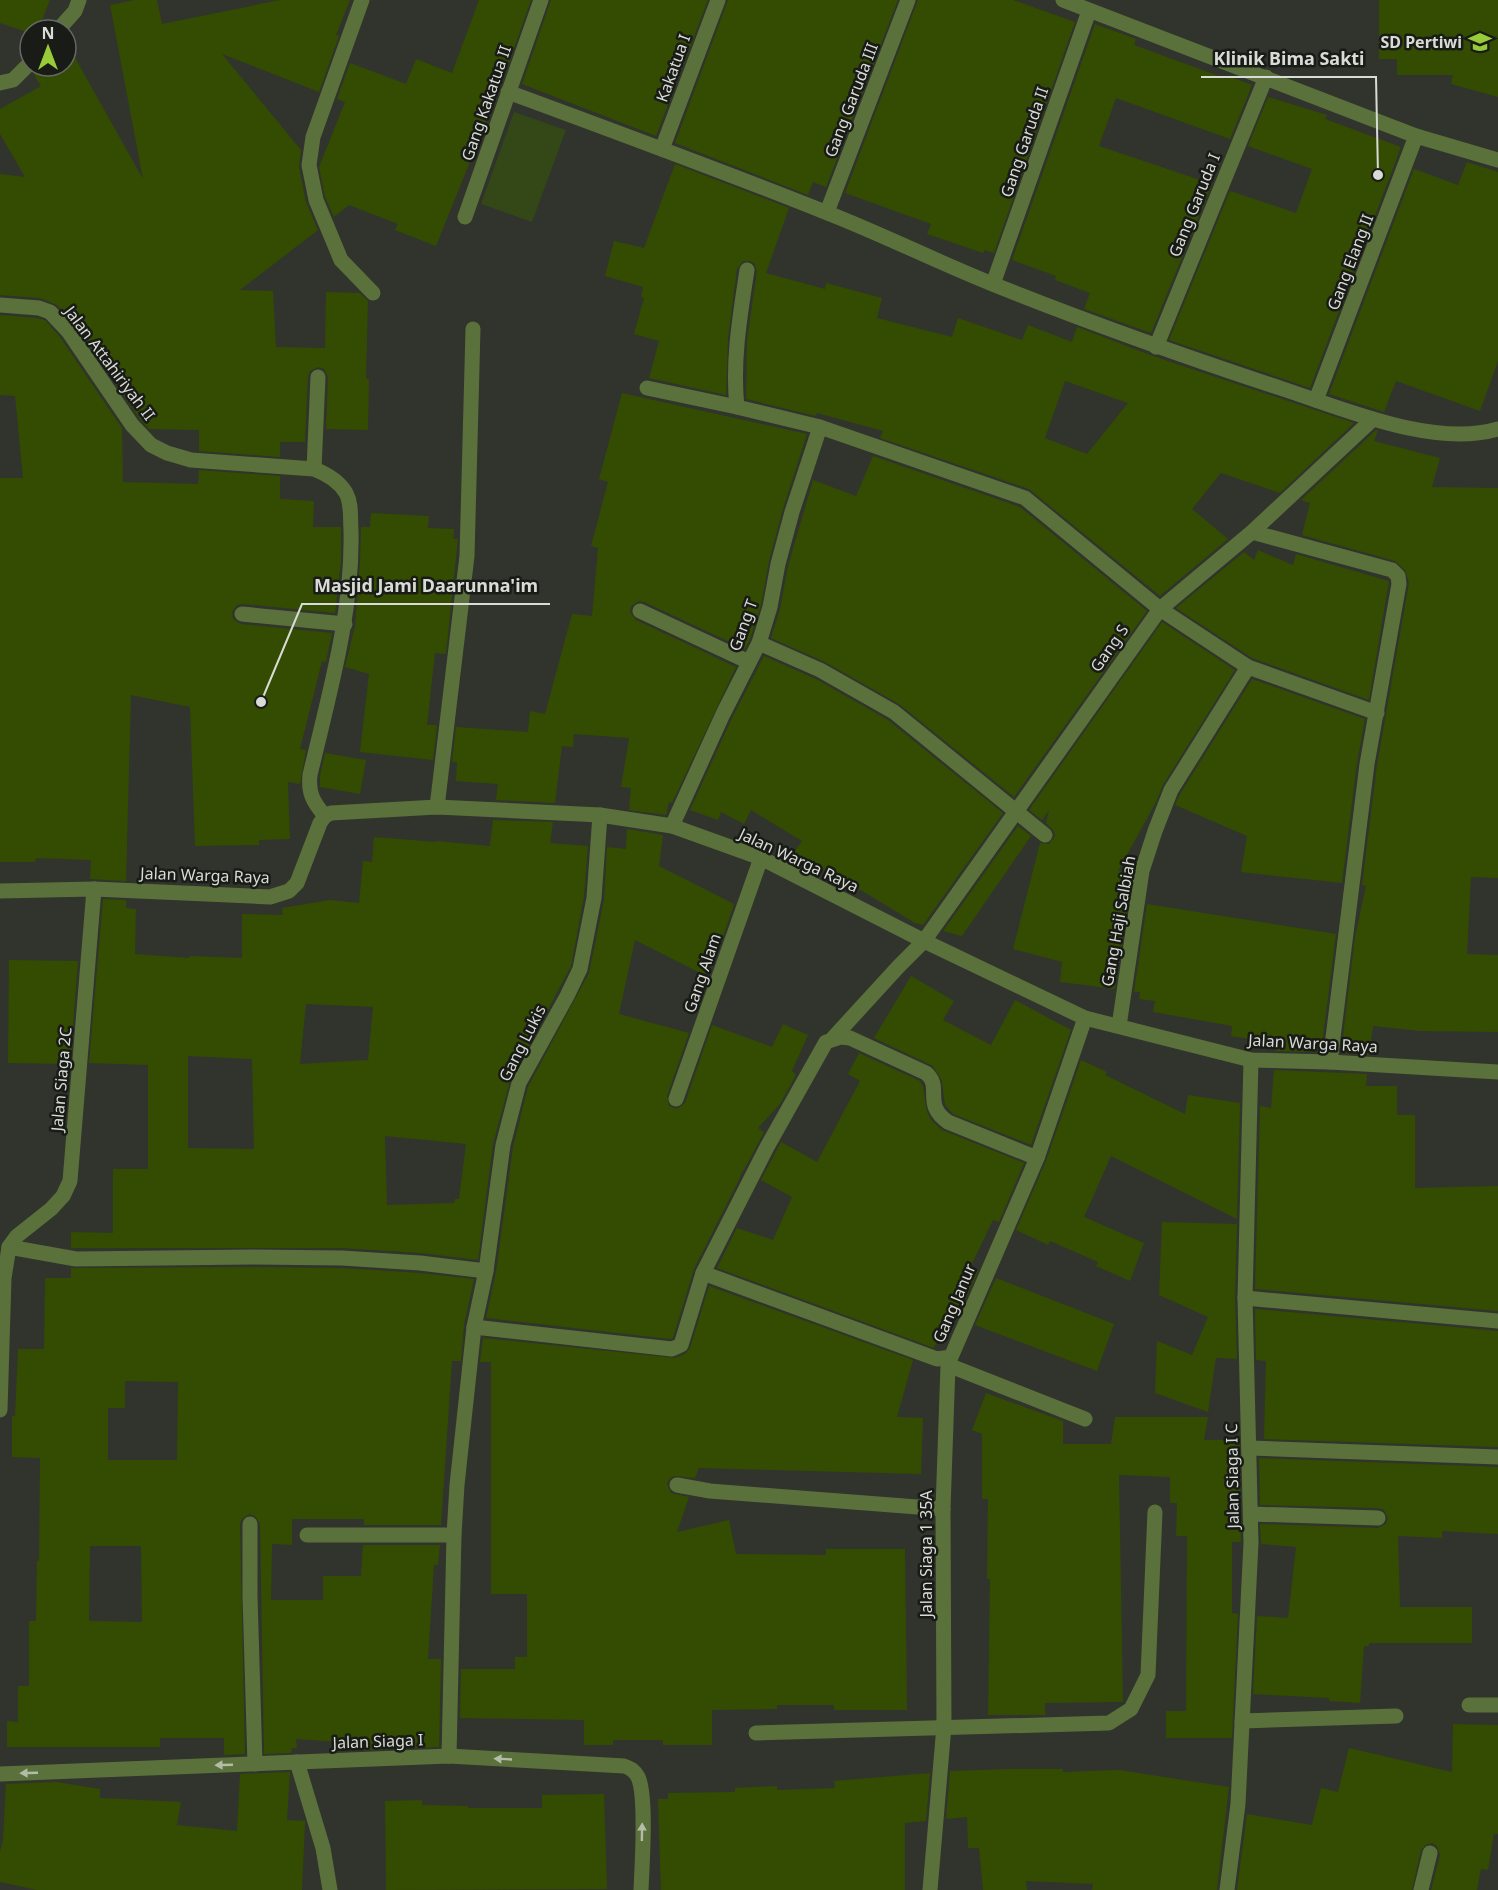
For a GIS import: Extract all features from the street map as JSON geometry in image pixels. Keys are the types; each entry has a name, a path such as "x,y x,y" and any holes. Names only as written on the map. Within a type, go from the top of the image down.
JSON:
{"street":[{"path":"69,18 75,11 79,0"},
{"path":"362,0 313,137 309,165 316,200 341,260 373,293"},
{"name":"Gang Kakatua II","path":"465,218 541,0"},
{"name":"Kakatua I","path":"662,149 718,0"},
{"name":"Gang Garuda III","path":"827,213 908,0"},
{"path":"1068,1 1416,136 1498,160"},
{"name":"Gang Garuda II","path":"993,285 1089,11"},
{"path":"0,83 13,80 18,75"},
{"name":"Gang Garuda I","path":"1156,347 1266,77"},
{"path":"508,92 827,213 993,285 1156,347 1373,419 1462,435 1498,429"},
{"name":"Gang Elang II","path":"1316,400 1416,136"},
{"path":"737,407 734,389 738,330 747,270"},
{"name":"Jalan Attahiriyah II","path":"0,305 39,308 50,312 68,331 132,425 151,445 167,453 191,460 314,469 339,484 350,503 351,552 345,624"},
{"path":"437,807 467,556 473,329"},
{"path":"314,469 318,377"},
{"path":"647,388 820,427 1025,498 1160,609 1248,667 1377,713"},
{"name":"Gang S","path":"474,1326 677,1348 683,1341 703,1273 767,1147 826,1042 833,1038 898,966 924,941 1160,609 1252,532 1373,419"},
{"name":"Gang T","path":"672,826 723,714 759,643 770,608 789,523 820,427"},
{"path":"1252,532 1396,573 1398,584 1367,764 1330,1062"},
{"path":"640,611 749,662"},
{"path":"242,614 345,624 310,775 309,788 313,801 325,816"},
{"path":"759,643 820,669 894,712 1045,835"},
{"name":"Gang Haji Salbiah","path":"1119,1026 1139,890 1155,831 1171,790 1248,667"},
{"name":"Jalan Warga Raya","path":"0,891 94,889 270,897 289,891 297,883 320,823 325,816 332,813 437,807 600,815 672,826 761,858 924,941 1085,1018 1251,1060 1330,1062 1498,1072"},
{"name":"Gang Lukis","path":"449,1756 454,1535 474,1326 486,1270 503,1145 519,1083 580,969 594,898 600,815"},
{"name":"Gang Alam","path":"676,1099 761,858"},
{"name":"Jalan Siaga 2C","path":"9,1247 17,1236 51,1209 63,1196 70,1181 94,889"},
{"name":"Gang Janur","path":"703,1273 937,1359 951,1357 1037,1158 1085,1018"},
{"path":"833,1038 850,1038 926,1073 932,1079 934,1110 940,1117 1037,1158"},
{"name":"Jalan Siaga I C","path":"1227,1890 1238,1804 1251,1514 1245,1298 1251,1060"},
{"path":"0,1410 4,1278 9,1247 76,1259 342,1258 486,1270"},
{"path":"1245,1298 1498,1321"},
{"name":"Jalan Siaga 1 35A","path":"930,1890 944,1726 943,1509 948,1365 1085,1419"},
{"path":"1250,1448 1498,1457"},
{"path":"677,1485 710,1491 943,1509"},
{"path":"756,1733 1109,1723 1131,1709 1148,1675 1155,1512"},
{"path":"1251,1514 1378,1518"},
{"path":"250,1524 255,1764"},
{"path":"306,1535 454,1535"},
{"path":"1469,1705 1498,1705"},
{"path":"1242,1722 1396,1716"},
{"name":"Jalan Siaga I","path":"0,1774 449,1756 624,1766 632,1768 638,1776 642,1794 641,1890"},
{"path":"297,1762 323,1848 330,1890"},
{"path":"1421,1890 1430,1853"}],"green space":[{"path":"514,112 566,130 532,222 481,204"}],"building":[{"path":"0,0 50,0 43,18 18,18 18,29 0,23"},
{"path":"135,0 157,0 162,24 280,0 350,0 336,35 339,36 319,92 222,54 301,150 299,167 306,202 318,230 240,290 273,291 276,347 325,348 326,292 360,293 368,301 366,379 369,379 368,430 326,429 328,377 324,369 318,367 310,371 308,376 305,442 280,442 280,457 199,451 199,430 149,429 76,326 57,305 40,298 0,295 0,174 25,177 0,134 0,109 41,86 36,78 78,78 78,63 143,179 110,5"},
{"path":"479,0 531,0 504,77 436,246 395,230 398,224 349,205 334,217 325,197 319,167 345,102 337,99 350,63 406,84 416,59 452,73"},
{"path":"551,0 708,0 656,136 522,84"},
{"path":"728,0 898,0 826,187 813,182 808,195 675,143"},
{"path":"918,0 1013,0 1075,22 994,253 985,250 983,253 927,234 931,224 845,193"},
{"path":"1379,0 1498,0 1498,97 1451,84 1453,75 1397,75 1397,59 1379,59"},
{"path":"1095,24 1136,39 1134,45 1227,79 1228,76 1252,85 1230,139 1116,98 1099,146 1212,184 1151,333 1084,309 1090,293 1055,280 1056,276 1012,260"},
{"path":"1268,97 1327,115 1325,119 1401,147 1310,388 1169,340 1230,191 1296,213 1312,169 1248,146"},
{"path":"1467,162 1498,172 1498,361 1480,411 1396,381 1384,412 1329,394 1414,169 1458,185"},
{"path":"675,164 789,208 766,273 825,289 826,283 882,298 877,318 952,337 958,318 1022,340 1028,325 1072,342 1077,327 1153,356 1354,423 1280,493 1221,473 1192,509 1228,539 1160,596 1029,489 880,438 883,431 817,413 816,416 746,399 747,340 757,271 754,263 743,261 737,269 728,338 726,395 649,378 659,341 634,334 644,298 641,297 643,287 605,276 614,241 644,248","holes":["1065,381 1128,403 1087,454 1045,438"]},
{"path":"0,315 45,320 60,337 122,428 123,482 198,484 199,470 280,476 280,499 314,501 313,527 341,527 341,561 335,613 243,604 237,605 232,612 233,619 241,624 332,633 326,662 322,661 300,749 306,750 300,784 288,782 290,839 259,840 259,845 195,846 190,707 131,695 126,881 90,879 91,860 36,858 35,862 0,862 0,478 23,478 15,396 0,395"},
{"path":"622,393 807,434 769,561 761,605 745,649 644,602 639,601 631,606 630,612 636,620 736,667 672,803 669,802 666,815 629,810 631,788 621,787 629,738 574,734 573,747 562,746 555,803 496,800 498,784 456,781 457,762 452,762 456,727 528,732 530,711 545,714 572,614 592,616 598,548 591,546 608,482 599,479"},
{"path":"1378,430 1374,441 1440,458 1432,487 1498,488 1498,878 1471,877 1467,954 1498,955 1498,1032 1420,1031 1373,1026 1369,1055 1341,1053 1355,937 1366,886 1362,885 1377,765 1409,583 1405,570 1395,561 1302,535 1310,503 1301,500"},
{"path":"873,456 1020,507 1147,611 1014,797 899,704 825,662 771,638 780,609 788,566 813,480 856,496"},
{"path":"371,513 429,516 428,528 454,529 453,539 458,539 446,654 435,653 427,725 437,725 433,760 360,752 369,674 345,667 355,626 361,527 370,527"},
{"path":"1258,550 1293,565 1296,554 1389,581 1369,700 1252,658 1176,608 1244,552 1254,560"},
{"path":"1162,622 1235,670 1163,785 1118,871 1132,874 1115,989 1060,982 1062,962 1013,949 1040,843 1049,844 1055,836 1054,831 1046,823 1049,810 1042,820 1029,810"},
{"path":"764,656 816,679 888,720 1003,813 923,925 915,923 859,889 858,891 794,852 802,841 751,810 744,824 721,812 718,820 690,810 732,718"},
{"path":"1252,679 1365,719 1357,763 1342,883 1241,872 1247,836 1175,805"},
{"path":"325,753 366,760 360,794 320,787"},
{"path":"493,820 553,822 550,843 588,846 584,897 571,966 510,1081 493,1144 478,1260 421,1253 342,1248 71,1248 71,1232 113,1233 113,1169 148,1169 148,1065 89,1063 103,899 126,900 126,908 136,909 135,954 189,958 190,956 242,958 242,914 283,915 282,908 330,900 359,903 363,861 372,862 374,837 490,846","holes":["306,1004 373,1007 368,1060 300,1064","188,1056 252,1059 254,1149 188,1148","385,1136 466,1144 459,1199 455,1199 454,1203 387,1205"]},
{"path":"1018,826 1031,836 962,936 943,931"},
{"path":"627,829 663,835 659,866 734,904 721,943 704,975 635,940 619,1014 689,1033 667,1096 669,1106 677,1109 685,1103 712,1025 772,1047 783,1024 808,1035 792,1071 796,1075 780,1104 758,1128 764,1132 694,1269 673,1338 670,1339 486,1318 496,1272 513,1147 528,1087 589,973 604,900 607,847 626,849"},
{"path":"1147,904 1336,934 1321,1052 1275,1051 1276,1043 1231,1036 1232,1026 1153,1012 1155,1001 1139,999 1140,992 1134,992"},
{"path":"9,960 78,961 70,1064 8,1063"},
{"path":"911,976 954,1001 943,1020 991,1045 1015,1000 1071,1030 1031,1145 953,1114 945,1105 942,1081 933,1066 874,1038"},
{"path":"859,1053 920,1081 923,1086 927,1112 932,1121 942,1130 1024,1163 999,1222 993,1220 970,1268 978,1271 957,1318 948,1314 934,1348 717,1268 737,1228 773,1240 792,1197 761,1180 781,1142 817,1162 860,1081 848,1074"},
{"path":"1081,1060 1107,1072 1105,1075 1185,1114 1188,1095 1240,1103 1237,1219 1111,1156 1084,1217 1144,1243 1130,1281 1096,1266 1098,1262 1050,1241 1048,1245 1016,1230 1046,1161"},
{"path":"1274,1070 1367,1074 1366,1086 1397,1086 1397,1115 1415,1115 1415,1188 1498,1186 1498,1311 1255,1289 1260,1106 1271,1108"},
{"path":"1162,1222 1237,1224 1235,1298 1237,1359 1216,1358 1208,1412 1155,1393 1157,1341 1192,1355 1208,1317 1159,1295"},
{"path":"71,1268 342,1268 474,1279 464,1325 461,1361 452,1361 441,1525 364,1525 364,1519 292,1519 292,1545 272,1544 271,1600 323,1600 323,1576 361,1576 363,1545 440,1545 438,1565 434,1565 428,1659 441,1659 439,1747 356,1750 356,1743 296,1739 297,1748 292,1748 291,1753 264,1754 260,1524 255,1516 249,1514 242,1519 240,1524 245,1754 224,1755 224,1738 160,1738 160,1747 7,1747 7,1721 18,1722 18,1686 29,1686 29,1621 36,1621 37,1561 39,1561 40,1458 12,1457 12,1416 15,1416 18,1349 44,1349 45,1278 71,1278","holes":["125,1381 178,1382 177,1460 108,1460 108,1408 125,1408","90,1546 141,1546 142,1622 89,1621"]},
{"path":"996,1278 1114,1324 1097,1371 975,1325"},
{"path":"709,1286 913,1360 897,1417 923,1418 921,1474 699,1468 695,1478 674,1476 667,1484 671,1493 689,1497 677,1532 729,1520 736,1554 826,1555 826,1549 905,1549 907,1710 834,1710 834,1705 777,1705 777,1709 712,1710 712,1745 663,1745 663,1740 613,1740 613,1745 584,1745 584,1720 460,1718 461,1669 515,1669 515,1657 527,1657 527,1594 491,1594 491,1362 480,1362 483,1338 675,1358 685,1354 690,1348"},
{"path":"1255,1309 1498,1331 1498,1447 1264,1439 1266,1361 1256,1360"},
{"path":"986,1393 1063,1421 1063,1444 1111,1444 1115,1417 1208,1417 1204,1440 1239,1440 1241,1542 1232,1542 1232,1613 1238,1614 1232,1738 1166,1738 1166,1711 1186,1711 1187,1536 1176,1536 1177,1503 1170,1503 1170,1477 1119,1475 1123,1702 1045,1703 1045,1715 988,1715 990,1579 987,1579 988,1499 982,1499 982,1434 972,1430"},
{"path":"1259,1458 1498,1467 1498,1534 1442,1531 1442,1538 1398,1536 1400,1607 1472,1607 1472,1643 1369,1643 1369,1646 1364,1646 1360,1703 1329,1701 1329,1698 1253,1694 1257,1616 1288,1618 1296,1547 1261,1544 1260,1524 1378,1528 1386,1524 1388,1518 1384,1510 1378,1508 1260,1505"},
{"path":"1453,1724 1498,1725 1498,1834 1494,1834 1488,1870 1481,1869 1477,1890 1431,1890 1440,1855 1437,1846 1432,1843 1427,1844 1421,1850 1412,1890 1237,1890 1247,1814 1312,1825 1321,1788 1338,1792 1349,1748 1452,1772"},
{"path":"1063,1769 1063,1772 1119,1770 1229,1787 1217,1890 1092,1890 1093,1884 1026,1881 1027,1890 983,1890 979,1848 968,1848 967,1817 946,1819 950,1771"},
{"path":"290,1772 287,1820 305,1821 302,1890 37,1890 0,1882 0,1852 3,1839 6,1784 56,1782 100,1789 100,1798 181,1802 177,1825 237,1831 240,1774"},
{"path":"930,1773 926,1821 905,1823 905,1890 661,1890 658,1799 668,1799 668,1793 735,1792 735,1788 777,1786 777,1790 835,1788 834,1781"},
{"path":"604,1794 607,1889 386,1890 385,1801 422,1800 422,1805 468,1806 468,1808 542,1808 542,1795"}],"place":[{"name":"SD Pertiwi","path":"1480,42"},
{"name":"Klinik Bima Sakti","path":"1378,175"},
{"name":"Masjid Jami Daarunna'im","path":"261,702"}]}
